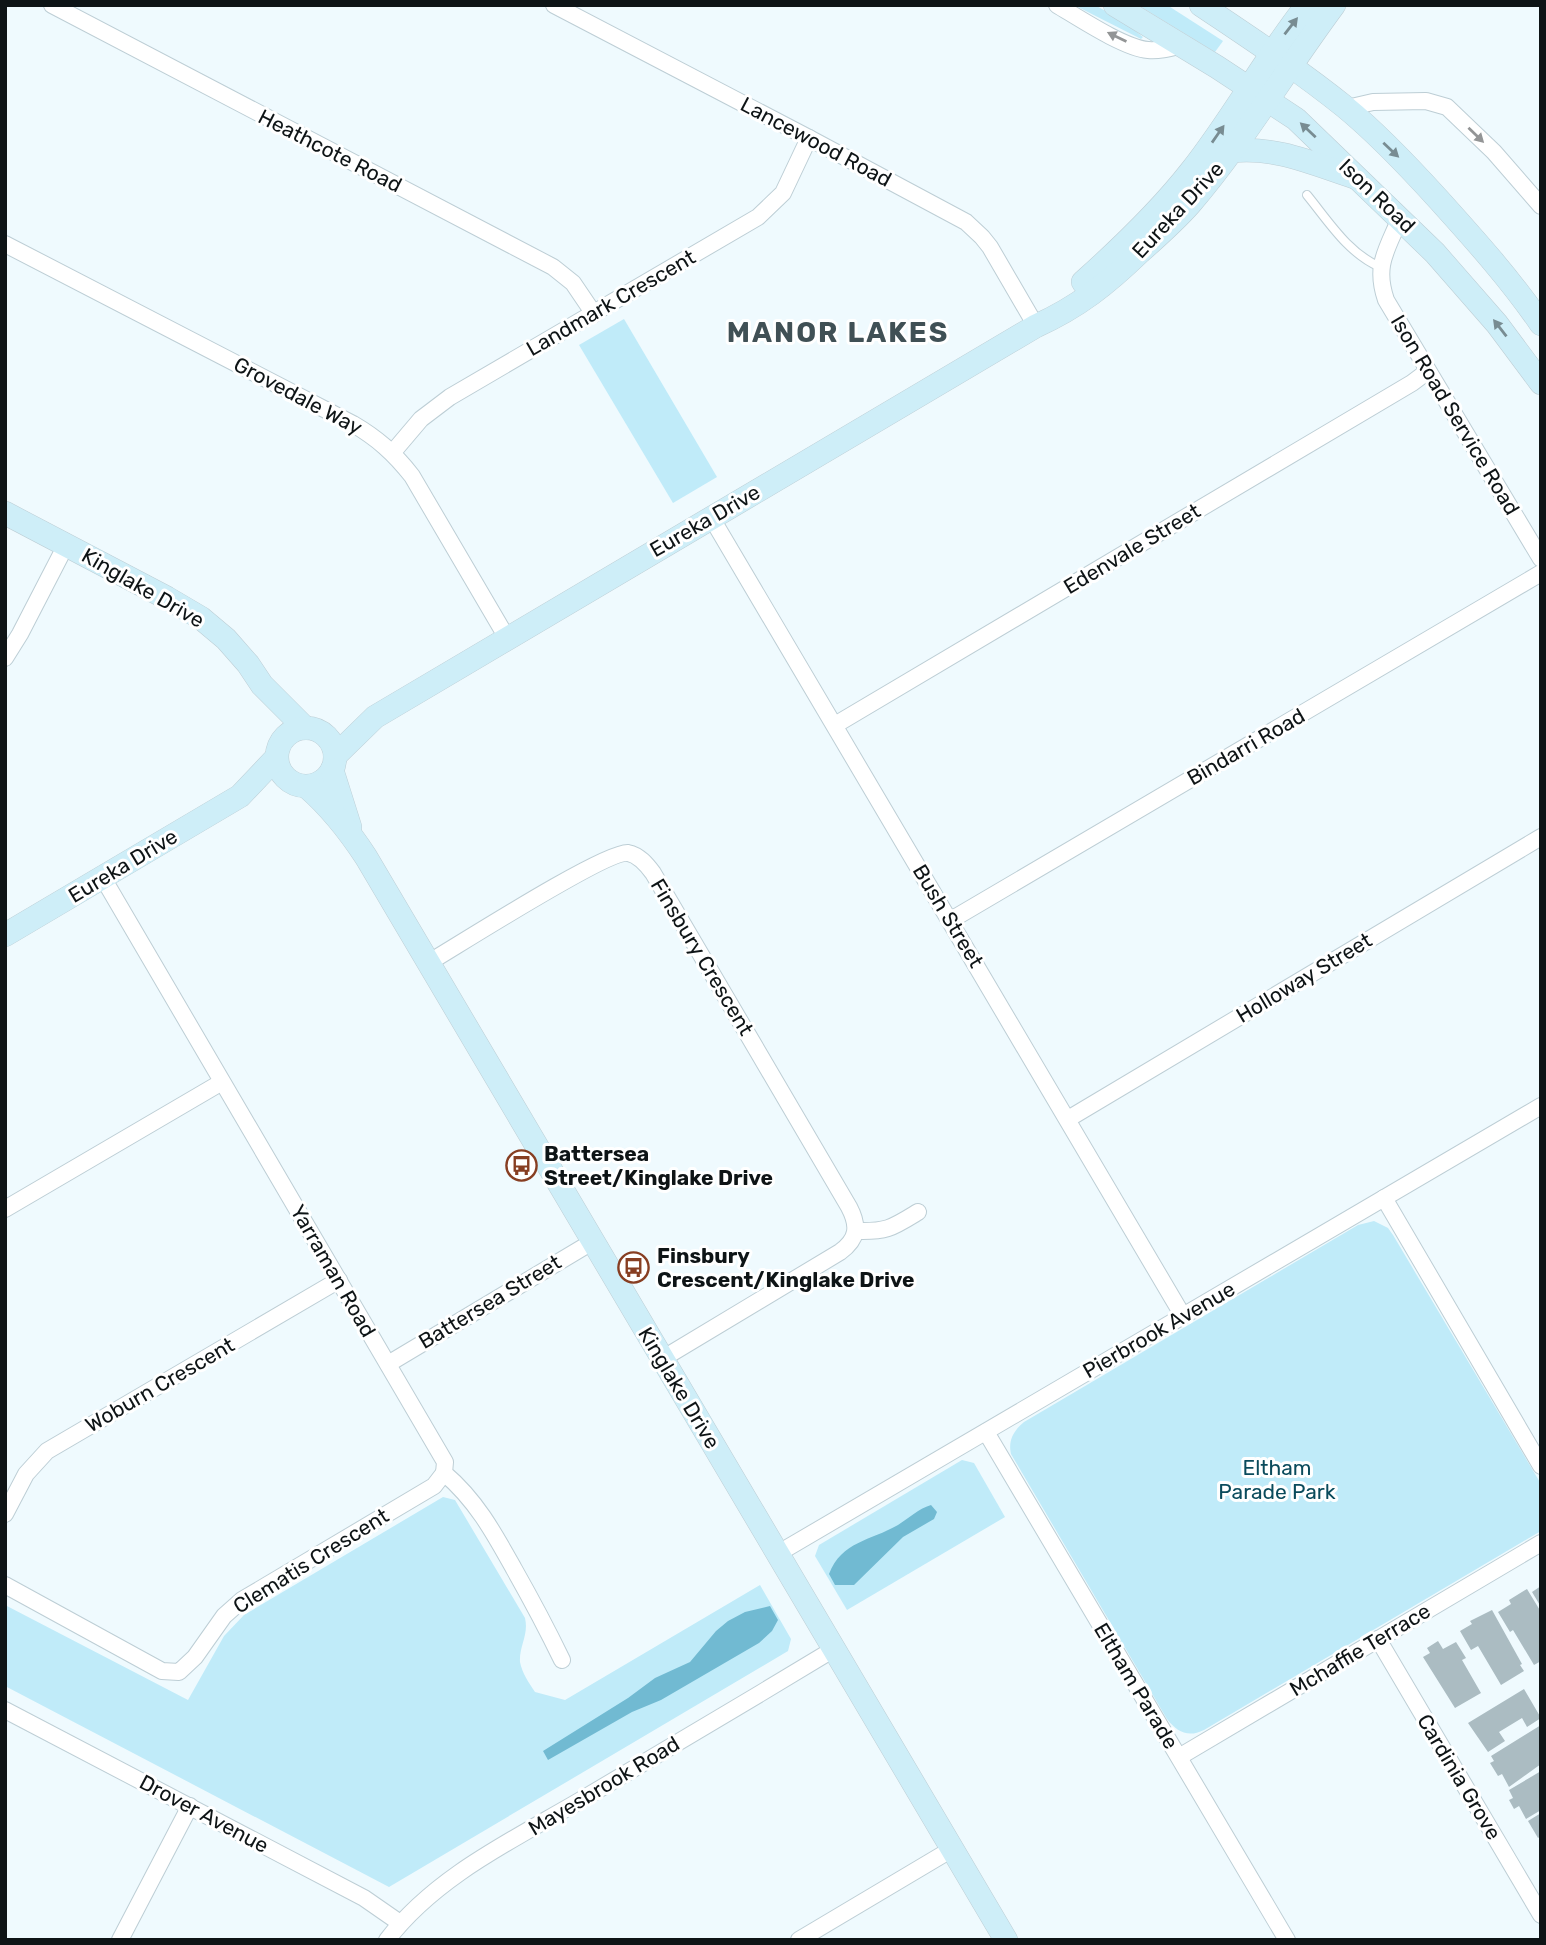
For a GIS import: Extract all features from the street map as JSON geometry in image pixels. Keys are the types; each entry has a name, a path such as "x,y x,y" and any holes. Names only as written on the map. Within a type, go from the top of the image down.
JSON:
{"street":[{"name":"Heathcote Road","path":"52,5 553,267 573,283 594,314"},
{"name":"Lancewood Road","path":"554,5 949,212 976,230 990,247 1036,326"},
{"path":"1057,5 1118,39 1145,50 1162,50 1182,45"},
{"name":"Ison Road","path":"1115,5 1296,119 1435,253 1497,324 1541,383"},
{"name":"Ison Road","path":"1201,5 1347,108 1405,163 1459,221 1541,324"},
{"path":"1280,59 1307,5"},
{"path":"1280,59 1334,5"},
{"name":"Eureka Drive","path":"334,763 374,717 1036,326 1066,312 1097,290 1188,206 1232,151 1258,94 1280,59"},
{"name":"Eureka Drive","path":"1036,326 1119,250 1163,204 1258,94"},
{"path":"1347,108 1373,103 1426,101 1447,107 1494,152 1541,206"},
{"name":"Landmark Crescent","path":"393,452 433,409 758,217 783,193 809,138"},
{"path":"1232,151 1253,148 1278,151 1361,179"},
{"path":"1380,267 1400,218"},
{"name":"Grovedale Way","path":"5,244 378,439 393,452 425,497 507,638"},
{"name":"Ison Road Service Road","path":"1380,267 1385,300 1541,559"},
{"name":"Edenvale Street","path":"835,725 1412,383 1428,371"},
{"name":"Kinglake Drive","path":"5,513 201,618 226,639 262,685 313,730"},
{"name":"Bush Street","path":"711,517 1183,1316"},
{"path":"5,658 66,545"},
{"name":"Bindarri Road","path":"951,920 1541,573"},
{"name":"Kinglake Drive","path":"262,685 278,751"},
{"name":"Eureka Drive","path":"313,730 374,717"},
{"path":"313,730 328,738 334,763 322,782 300,785 281,773 278,751 291,733 313,730"},
{"name":"Eureka Drive","path":"5,935 240,796 278,751"},
{"name":"Kinglake Drive","path":"334,763 353,837"},
{"name":"Eureka Drive","path":"240,796 300,785"},
{"name":"Kinglake Drive","path":"300,785 320,798 353,837 1006,1940"},
{"name":"Holloway Street","path":"1068,1119 1541,837"},
{"name":"Finsbury Crescent","path":"428,963 604,860 628,853 641,859 653,873 849,1207 854,1216 856,1231"},
{"name":"Yarraman Road","path":"103,878 445,1462 444,1473 468,1495 484,1516 562,1660"},
{"path":"5,1209 222,1082"},
{"name":"Pierbrook Avenue","path":"777,1554 1541,1106"},
{"path":"1384,1198 1541,1465"},
{"path":"662,1359 841,1252 848,1246 856,1231 880,1232 890,1229 918,1212"},
{"name":"Battersea Street","path":"388,1364 592,1242"},
{"name":"Woburn Crescent","path":"5,1514 26,1475 47,1451 339,1280"},
{"name":"Eltham Parade","path":"986,1432 1287,1940"},
{"name":"Clematis Crescent","path":"5,1586 162,1671 179,1672 195,1657 224,1616 242,1600 434,1486 444,1473"},
{"name":"Mchaffie Terrace","path":"1179,1757 1541,1544"},
{"name":"Cardinia Grove","path":"1378,1639 1541,1915"},
{"name":"Mayesbrook Road","path":"387,1940 400,1923 442,1885 478,1860 834,1649"},
{"name":"Drover Avenue","path":"5,1710 365,1898 400,1923"},
{"path":"120,1940 190,1806"},
{"path":"799,1940 952,1849"}],"lane":[{"path":"1307,195 1354,251 1380,267"}],"green space":[{"path":"1074,5 1095,5 1123,21 1143,37 1141,39"},
{"path":"1138,5 1167,5 1223,41 1215,52"},
{"path":"624,319 717,477 673,503 579,345"},
{"name":"Eltham Parade Park","path":"1374,1221 1388,1228 1393,1235 1541,1484 1541,1531 1204,1730 1183,1732 1167,1719 1011,1454 1012,1436 1024,1422 1358,1225"},
{"path":"962,1460 974,1463 1005,1517 847,1610 815,1556 819,1545"},
{"path":"443,1497 455,1500 525,1618 526,1630 520,1662 535,1692 565,1700 760,1585 791,1639 788,1651 389,1887 5,1686 5,1605 188,1700 224,1636 244,1615"}],"shaded area":[{"path":"931,1505 937,1512 934,1519 903,1537 854,1585 835,1585 829,1574 849,1548 898,1525"},
{"path":"770,1606 778,1620 772,1631 759,1643 661,1700 632,1712 548,1760 543,1751 655,1678 690,1662 728,1621 745,1612"}],"building":[{"path":"1541,1586 1541,1607 1532,1592"},
{"path":"1527,1589 1541,1612 1541,1661 1534,1665 1513,1630 1510,1632 1498,1612 1511,1604 1509,1600"},
{"path":"1492,1610 1524,1671 1501,1685 1478,1646 1471,1650 1460,1631 1472,1624 1470,1621"},
{"path":"1438,1641 1443,1649 1456,1642 1466,1658 1462,1660 1481,1693 1455,1708 1423,1657 1430,1653 1427,1648"},
{"path":"1524,1689 1541,1718 1527,1727 1522,1718 1499,1732 1505,1741 1488,1752 1468,1723"},
{"path":"1541,1725 1541,1764 1509,1787 1502,1774 1498,1776 1490,1763 1494,1761 1491,1756"},
{"path":"1541,1771 1541,1810 1526,1819 1519,1806 1514,1809 1509,1800 1513,1798 1509,1790"},
{"path":"1541,1813 1541,1836 1538,1838 1528,1821"}],"place":[{"name":"Battersea Street/Kinglake Drive","path":"521,1166"},
{"name":"Finsbury Crescent/Kinglake Drive","path":"634,1268"}],"district":[{"name":"MANOR LAKES","path":"838,332"}]}
